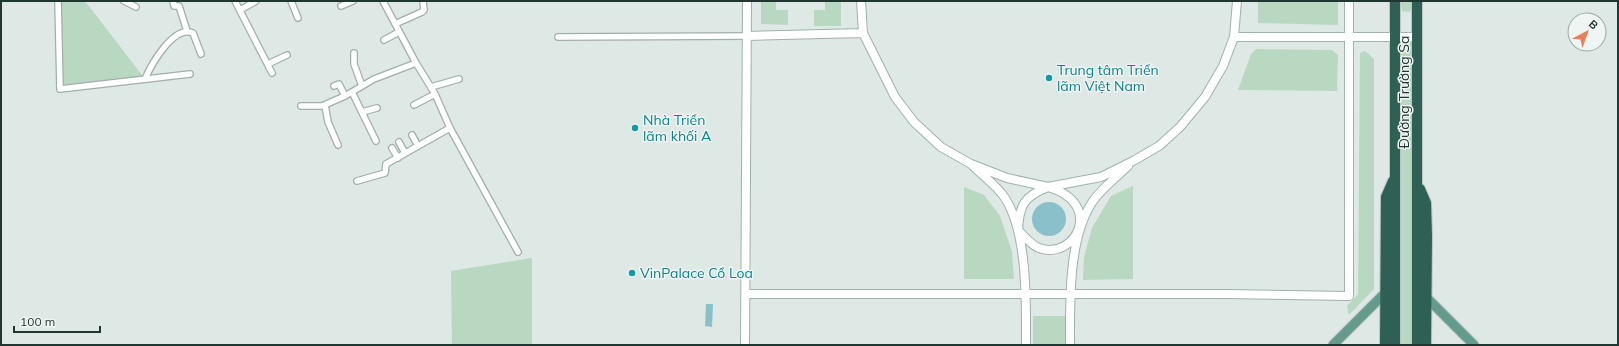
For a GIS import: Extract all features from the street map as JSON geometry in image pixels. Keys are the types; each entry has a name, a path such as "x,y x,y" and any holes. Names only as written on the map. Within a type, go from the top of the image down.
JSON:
{"highway":[{"name":"Đường Trường Sa","path":"1395,1 1395,345"},
{"name":"Đường Trường Sa","path":"1417,1 1417,345"},
{"name":"Đường Trường Sa","path":"1386,345 1386,197 1395,178"},
{"name":"Đường Trường Sa","path":"1418,184 1426,203 1426,345"}],"main road":[{"path":"1333,345 1385,293"},
{"path":"1426,297 1474,345"}],"street":[{"path":"58,1 60,89 190,74"},
{"path":"124,1 136,6"},
{"path":"173,1 174,6 179,6 187,31 194,35 200,54"},
{"path":"235,1 272,72"},
{"path":"240,10 256,1"},
{"path":"291,1 298,18"},
{"path":"341,6 353,1"},
{"path":"383,1 416,63 435,94 450,128 518,252"},
{"path":"395,24 422,12 424,10 423,1"},
{"path":"745,345 748,1"},
{"path":"861,1 863,33 895,97 914,122 941,147 971,164 1007,178 1048,187 1064,193 1075,202 1079,211 1079,230 1070,294 1070,345"},
{"path":"1026,345 1026,294 1018,230 1020,209 1032,194 1048,187 1101,177 1133,162 1160,146 1180,127 1205,97 1217,77 1234,37 1237,1"},
{"path":"746,294 1349,296 1349,1"},
{"path":"145,79 156,57 165,46 175,37 187,31"},
{"path":"384,40 399,32"},
{"path":"558,37 747,36 863,33"},
{"path":"1234,37 1418,37"},
{"path":"354,53 354,64 362,86"},
{"path":"268,64 287,55"},
{"path":"301,106 324,105 345,96 374,79 416,63"},
{"path":"431,87 459,79"},
{"path":"334,86 339,84 345,96"},
{"path":"352,92 376,141"},
{"path":"414,105 435,94"},
{"path":"324,105 328,122 338,145"},
{"path":"362,112 376,108"},
{"path":"357,181 385,173 386,170 384,165 450,128"},
{"path":"412,135 418,146"},
{"path":"399,142 405,153"},
{"path":"392,148 398,158"},
{"path":"971,164 1005,198 1018,230 1031,244 1049,250 1067,244 1079,230 1094,201 1133,162"}],"green space":[{"path":"57,1 85,1 145,79 60,89"},
{"path":"761,1 776,1 776,10 788,10 788,25 761,24"},
{"path":"825,1 841,1 841,26 814,26 814,10 825,10"},
{"path":"1258,1 1338,1 1338,25 1258,23"},
{"path":"1401,1 1412,1 1412,8 1409,12 1402,11"},
{"path":"1402,40 1411,41 1413,98 1411,345 1399,345 1400,97"},
{"path":"1256,49 1332,50 1338,55 1337,91 1238,90 1251,54"},
{"path":"1365,51 1374,59 1374,289 1349,315 1347,306 1358,294 1360,53"},
{"path":"1133,186 1133,279 1083,280 1084,257 1092,228 1111,196"},
{"path":"964,187 984,195 1000,216 1012,252 1014,279 964,279"},
{"path":"532,258 532,345 452,345 451,271"},
{"path":"1033,316 1065,316 1065,345 1033,345"}],"water":[{"path":"1046,202 1052,202 1061,207 1065,213 1065,225 1061,231 1052,236 1046,236 1037,231 1032,222 1032,216 1037,207"},
{"path":"706,304 713,304 712,327 705,326"}],"place":[{"name":"Trung tâm Triển lãm Việt Nam","path":"1049,78"},
{"name":"Nhà Triển lãm khối A","path":"635,128"},
{"name":"VinPalace Cổ Loa","path":"632,273"}]}
